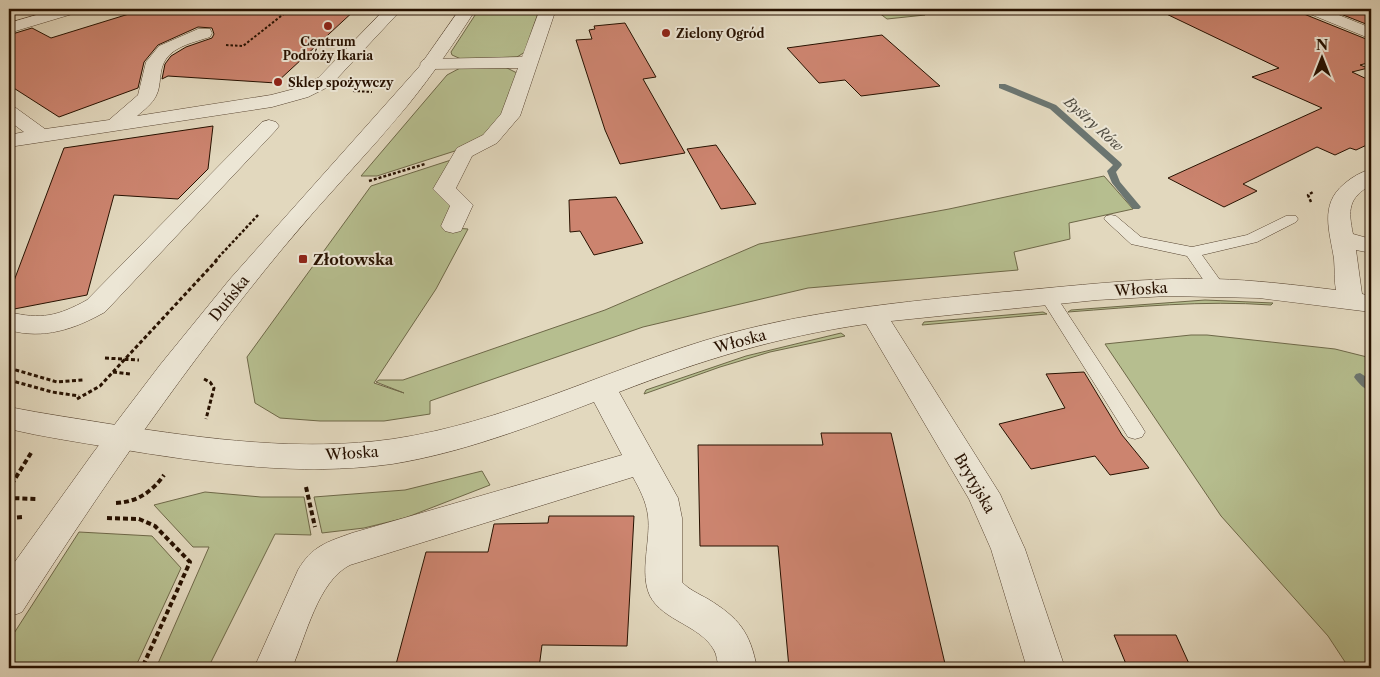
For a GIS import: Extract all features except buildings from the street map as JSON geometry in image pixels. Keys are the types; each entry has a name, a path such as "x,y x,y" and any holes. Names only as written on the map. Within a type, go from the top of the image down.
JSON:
{"street":[{"path":"9,28 73,9"},
{"path":"9,141 272,100 315,87 324,82 394,9"},
{"name":"Duńska","path":"9,600 121,438 184,355 248,275 380,124 429,64 468,9"},
{"path":"453,226 462,205 444,189 464,152 490,139 510,116 548,9"},
{"path":"1311,9 1371,34"},
{"path":"115,125 146,98 150,92 154,61 158,54 204,33"},
{"path":"429,64 529,62"},
{"path":"9,112 35,130 31,138"},
{"path":"9,321 22,327 43,327 62,323 96,306 269,126"},
{"path":"1361,302 1347,287 1346,262 1338,217 1339,203 1345,193 1355,184 1371,176"},
{"path":"1342,239 1371,246"},
{"name":"Włoska","path":"121,438 197,449 266,454 360,454 429,444 504,422 675,360 753,337 873,314 1159,288 1217,287 1267,290 1361,302"},
{"name":"Brytyjska","path":"873,314 983,494 997,521 1046,668"},
{"path":"601,387 661,498 665,518 664,586 671,596 716,624 726,635 734,651 738,668"},
{"path":"9,418 121,438"},
{"path":"273,668 307,589 322,564 334,555 641,462"}],"lane":[{"path":"1111,219 1136,241 1192,252 1252,239 1291,219"},
{"path":"1192,252 1217,287"},
{"path":"1048,297 1135,432"}],"path":[{"path":"362,183 464,152"},
{"path":"105,358 142,360"},
{"path":"9,368 57,382 83,380"},
{"path":"113,372 130,374"},
{"path":"195,378 210,382 214,388 205,426"},
{"path":"9,380 52,392 80,396"},
{"path":"111,503 129,503 139,499 155,488 168,470"},
{"path":"9,498 44,500"},
{"path":"102,518 139,519 155,526 190,562 142,668"}],"green space":[{"path":"479,9 540,9 525,52 517,57 461,59 452,55 451,52"},
{"path":"874,9 916,9 925,15 887,19"},
{"path":"462,67 505,67 517,73 501,116 483,137 461,149 377,176 361,176 447,75"},
{"path":"451,160 451,207 443,227 468,229 436,289 374,383 404,393 376,382 379,380 403,380 605,310 759,244 949,209 1104,176 1133,209 1069,223 1070,239 1014,252 1018,270 808,288 643,327 430,401 430,414 384,421 320,421 280,418 255,403 247,357 371,186"},
{"path":"1205,300 1273,303 1271,305 1220,303 1170,305 1068,312 1071,310"},
{"path":"1043,312 1047,314 922,325 924,322"},
{"path":"841,333 845,336 770,352 720,367 644,394 646,390 746,356"},
{"path":"1207,335 1335,349 1371,358 1371,668 1349,668 1328,636 1221,516 1105,344"},
{"path":"482,471 490,485 405,518 364,528 322,533 314,497 405,490"},
{"path":"205,492 261,497 304,497 311,535 275,534 208,668 156,668 209,547 193,547 154,505"},
{"path":"79,532 152,536 181,568 135,668 9,668 9,641"}],"waterway":[{"name":"Bystry Rów","path":"1002,86 1053,107 1118,165 1111,171 1116,183 1136,207"},
{"name":"Bystry Rów","path":"1360,377 1371,387"}],"place":[{"name":"Centrum Podróży Ikaria","path":"328,26"},
{"name":"Zielony Ogród","path":"666,33"},
{"name":"Sklep spożywczy","path":"278,82"},
{"name":"Złotowska","path":"303,259"}]}
